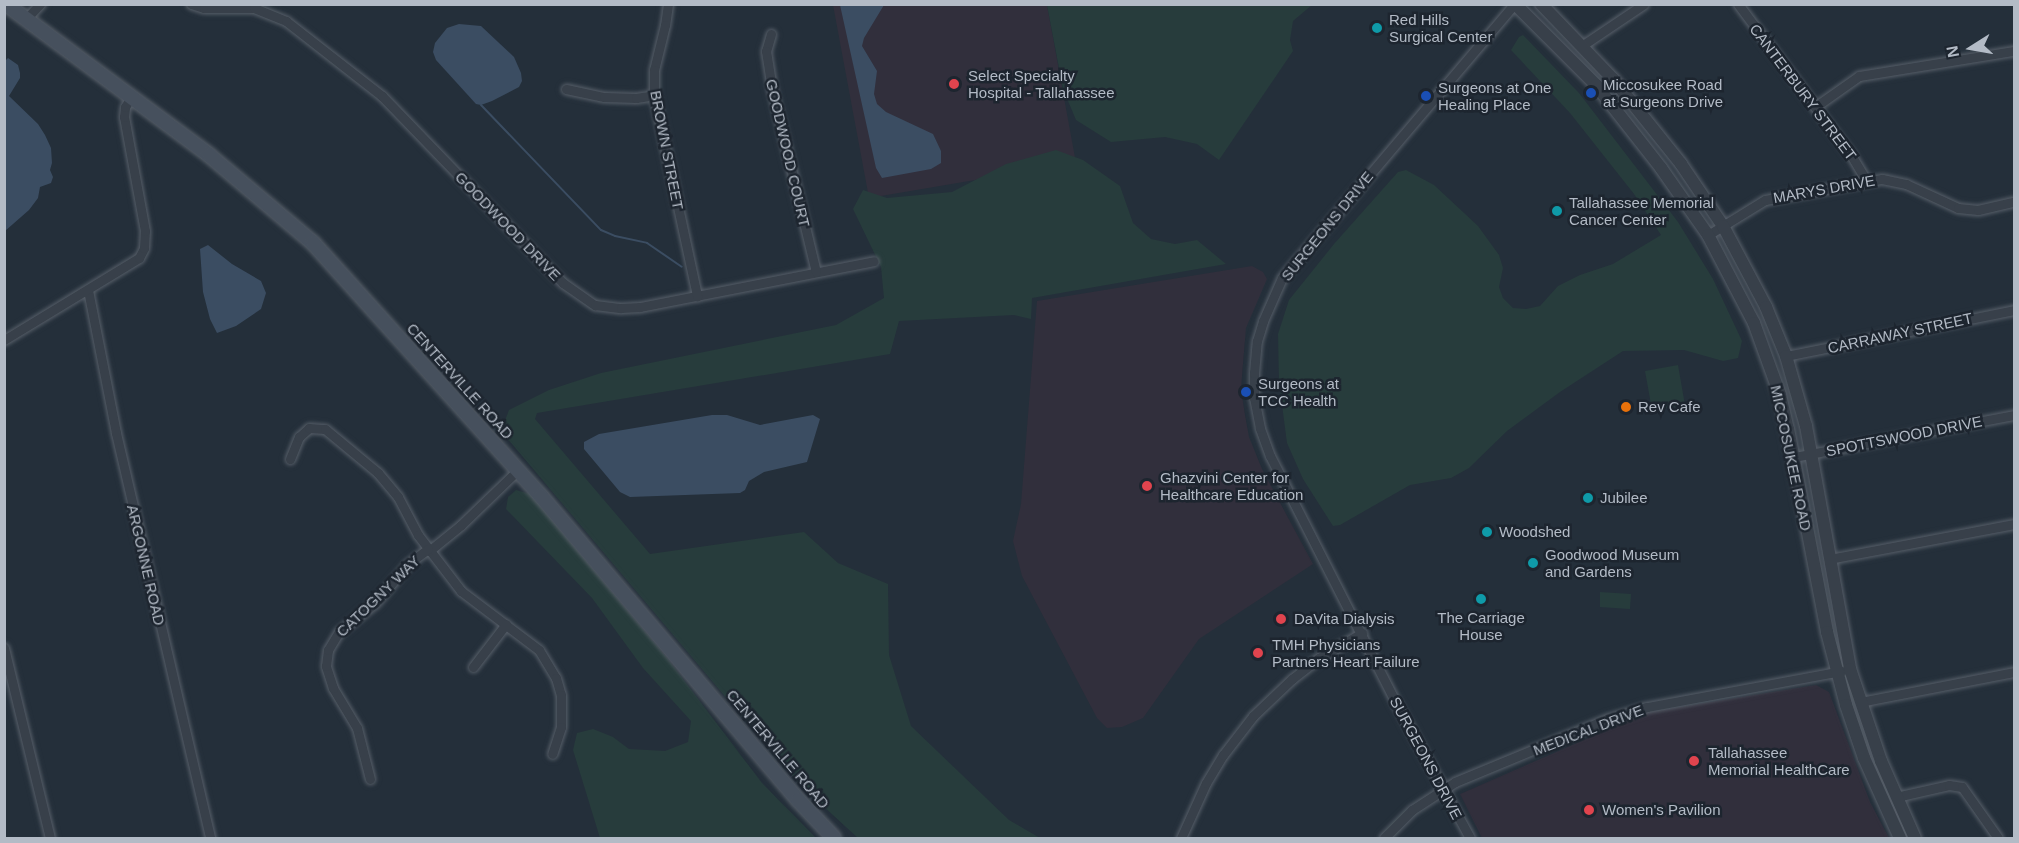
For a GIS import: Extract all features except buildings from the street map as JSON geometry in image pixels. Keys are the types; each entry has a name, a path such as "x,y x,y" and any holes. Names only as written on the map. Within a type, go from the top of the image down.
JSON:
{"main road":[{"name":"CENTERVILLE ROAD","path":"6,4 246,185 313,243 625,592 798,800 834,838"}],"street":[{"path":"26,20 40,4"},
{"name":"GOODWOOD DRIVE","path":"191,4 204,8 254,8 276,16 382,96 549,269 595,305 621,308 698,296 874,261"},
{"path":"276,16 281,4"},
{"name":"BROWN STREET","path":"668,4 654,70 654,95 698,296"},
{"name":"MICCOSUKEE ROAD","path":"1514,4 1596,86 1656,161 1708,235 1754,323 1780,395 1837,672 1858,741 1900,838"},
{"name":"SURGEONS DRIVE","path":"1470,838 1264,441 1254,398 1257,341 1270,300 1296,260 1514,4"},
{"name":"MICCOSUKEE ROAD","path":"1541,4 1583,45 1645,117 1723,226 1766,307 1797,391 1811,453 1850,669 1896,797 1915,838"},
{"path":"1583,45 1644,4"},
{"name":"CANTERBURY STREET","path":"1738,4 1866,180"},
{"name":"GOODWOOD COURT","path":"771,34 766,51 772,89 816,272"},
{"path":"1815,107 1859,76 2014,51"},
{"path":"566,89 604,97 636,98 654,95"},
{"path":"4,340 139,258 146,240 124,117 125,107 131,97"},
{"name":"MARYS DRIVE","path":"1708,235 1765,200 1866,180 1897,181 1948,205 1967,209 2014,202"},
{"name":"ARGONNE ROAD","path":"88,290 116,434 210,838"},
{"name":"CARRAWAY STREET","path":"1786,356 2014,310"},
{"path":"1768,361 1785,373 1797,391"},
{"name":"SPOTTSWOOD DRIVE","path":"1794,457 2014,415"},
{"path":"290,459 299,436 309,428 325,429 378,473 398,497 428,550 461,591 539,650 556,678 563,712 552,754"},
{"name":"CATOGNY WAY","path":"370,779 362,738 333,688 326,657 331,642 375,603 408,564 461,525 518,470"},
{"path":"1803,503 1819,500"},
{"path":"1829,560 2014,524"},
{"path":"473,668 506,624"},
{"path":"1181,838 1206,783 1223,755 1251,719 1285,685 1319,658 1362,633"},
{"path":"4,648 51,838"},
{"name":"MEDICAL DRIVE","path":"1384,838 1412,810 1455,782 1635,710 1850,669"},
{"path":"1860,702 2014,672"},
{"path":"1858,741 1867,750 1884,791 1896,797 1949,785 1962,787 1998,838"}],"shaded area":[{"name":"Select Specialty Hospital - Tallahassee","path":"833,5 1047,5 1076,163 869,198"},
{"name":"Ghazvini Center for Healthcare Education","path":"1252,266 1263,272 1267,279 1246,328 1241,388 1249,437 1262,469 1313,564 1199,639 1143,718 1122,727 1107,728 1097,718 1022,576 1013,541 1021,504 1037,301"},
{"name":"Tallahassee Memorial HealthCare","path":"1816,685 1829,692 1870,802 1889,838 1482,838 1460,794 1648,712"}],"green space":[{"path":"1047,4 1312,5 1293,21 1290,40 1293,51 1219,160 1197,144 1165,137 1111,142 1076,120 1063,89"},
{"path":"1523,35 1579,93 1678,222 1713,279 1742,341 1738,358 1723,361 1684,350 1623,351 1560,392 1507,431 1469,468 1451,478 1410,485 1340,525 1333,526 1303,479 1287,443 1279,382 1278,334 1289,300 1334,244 1398,172 1406,170 1434,185 1478,226 1499,255 1503,268 1499,287 1503,298 1513,308 1526,309 1540,306 1558,286 1580,275 1613,264 1661,235 1634,194 1570,113 1511,50 1519,37"},
{"path":"1056,150 1083,160 1120,186 1133,223 1151,239 1175,244 1197,240 1226,264 1032,298 1031,319 1014,315 899,321 890,354 537,413 535,419 650,554 804,532 838,563 888,584 889,655 911,726 1009,820 1040,838 858,838 800,785 501,431 509,410 549,390 601,373 836,325 884,298 881,267 853,209 863,190 887,198 952,192 1006,164"},
{"path":"1678,365 1685,405 1652,410 1645,371"},
{"path":"516,490 530,494 667,658 762,783 816,838 600,838 573,750 577,733 593,729 613,737 629,749 665,751 688,742 691,721 643,668 592,598 506,509 508,497"},
{"path":"1600,592 1631,594 1630,609 1600,607"}],"water":[{"path":"840,5 884,5 864,38 862,46 877,71 874,94 877,104 886,112 933,134 941,151 941,163 931,169 882,178 876,168"},
{"path":"459,24 481,26 514,57 521,73 522,81 519,87 492,101 481,105 476,104 436,60 433,52 435,43 447,28"},
{"path":"8,58 18,65 20,73 20,78 9,96 38,124 45,135 51,148 50,170 53,177 51,183 40,187 38,198 29,210 5,231 4,62"},
{"path":"208,245 232,264 261,281 266,293 261,309 236,326 217,333 210,319 203,292 200,249"},
{"path":"712,415 727,415 760,425 813,415 820,419 807,462 764,472 749,481 745,490 740,493 630,497 620,492 584,449 584,442 599,434"}],"waterway":[{"path":"481,105 601,230 615,236 647,243 682,267"}],"place":[{"name":"Red Hills Surgical Center","path":"1377,28"},
{"name":"Select Specialty Hospital - Tallahassee","path":"954,84"},
{"name":"Miccosukee Road at Surgeons Drive","path":"1591,93"},
{"name":"Surgeons at One Healing Place","path":"1426,96"},
{"name":"Tallahassee Memorial Cancer Center","path":"1557,211"},
{"name":"Surgeons at TCC Health","path":"1246,392"},
{"name":"Rev Cafe","path":"1626,407"},
{"name":"Ghazvini Center for Healthcare Education","path":"1147,486"},
{"name":"Jubilee","path":"1588,498"},
{"name":"Woodshed","path":"1487,532"},
{"name":"Goodwood Museum and Gardens","path":"1533,563"},
{"name":"The Carriage House","path":"1481,599"},
{"name":"DaVita Dialysis","path":"1281,619"},
{"name":"TMH Physicians Partners Heart Failure","path":"1258,653"},
{"name":"Tallahassee Memorial HealthCare","path":"1694,761"},
{"name":"Women's Pavilion","path":"1589,810"}]}
